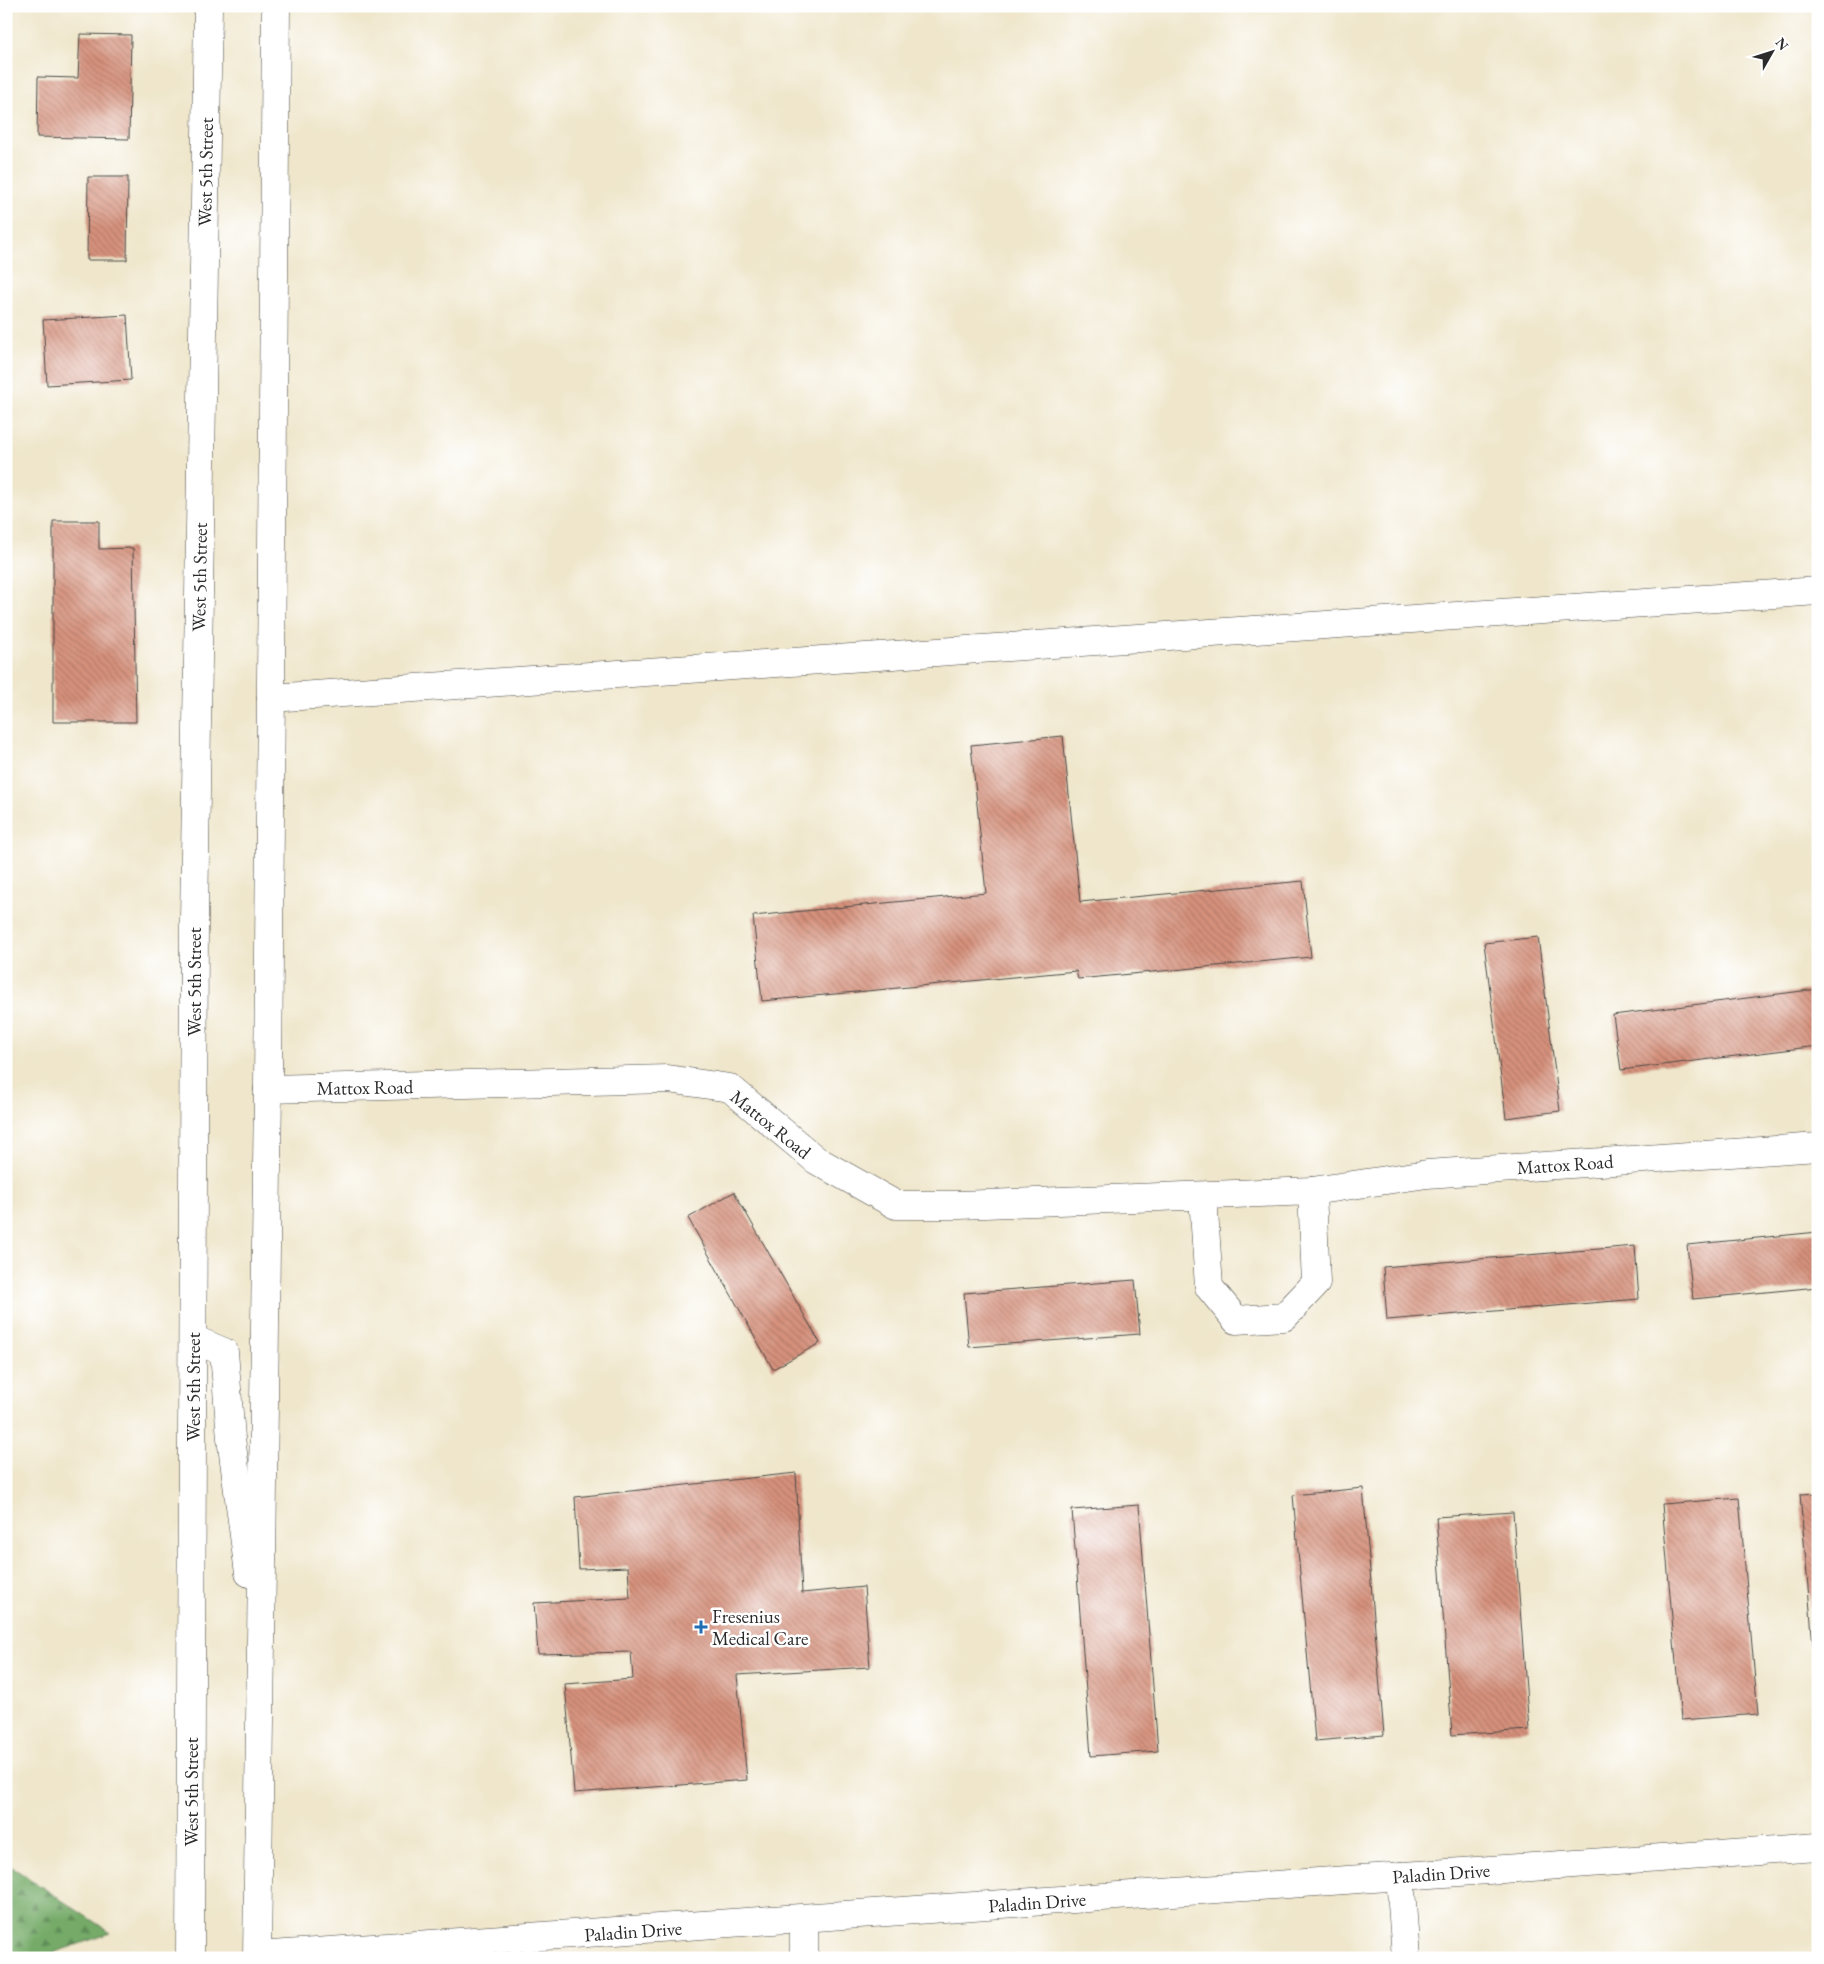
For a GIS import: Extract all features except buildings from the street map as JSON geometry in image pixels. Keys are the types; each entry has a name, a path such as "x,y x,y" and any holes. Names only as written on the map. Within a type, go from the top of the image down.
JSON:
{"main road":[{"name":"West 5th Street","path":"190,1958 194,922 208,6"},
{"path":"257,1957 268,1089 276,6"},
{"path":"271,698 1818,591"},
{"name":"Mattox Road","path":"268,1089 668,1079 730,1088 816,1160 896,1205 959,1205 1312,1191 1427,1174 1818,1147"},
{"path":"1203,1196 1209,1287 1236,1320 1284,1317 1316,1283 1312,1191"},
{"path":"193,1339 224,1352 231,1438 262,1666"},
{"name":"Paladin Drive","path":"257,1957 484,1949 804,1919 1818,1847"},
{"path":"1400,1876 1406,1958"},
{"path":"804,1919 804,1958"}],"green space":[{"path":"6,1863 111,1933 38,1958 6,1958"}],"place":[{"name":"Fresenius Medical Care","path":"701,1627"}]}
